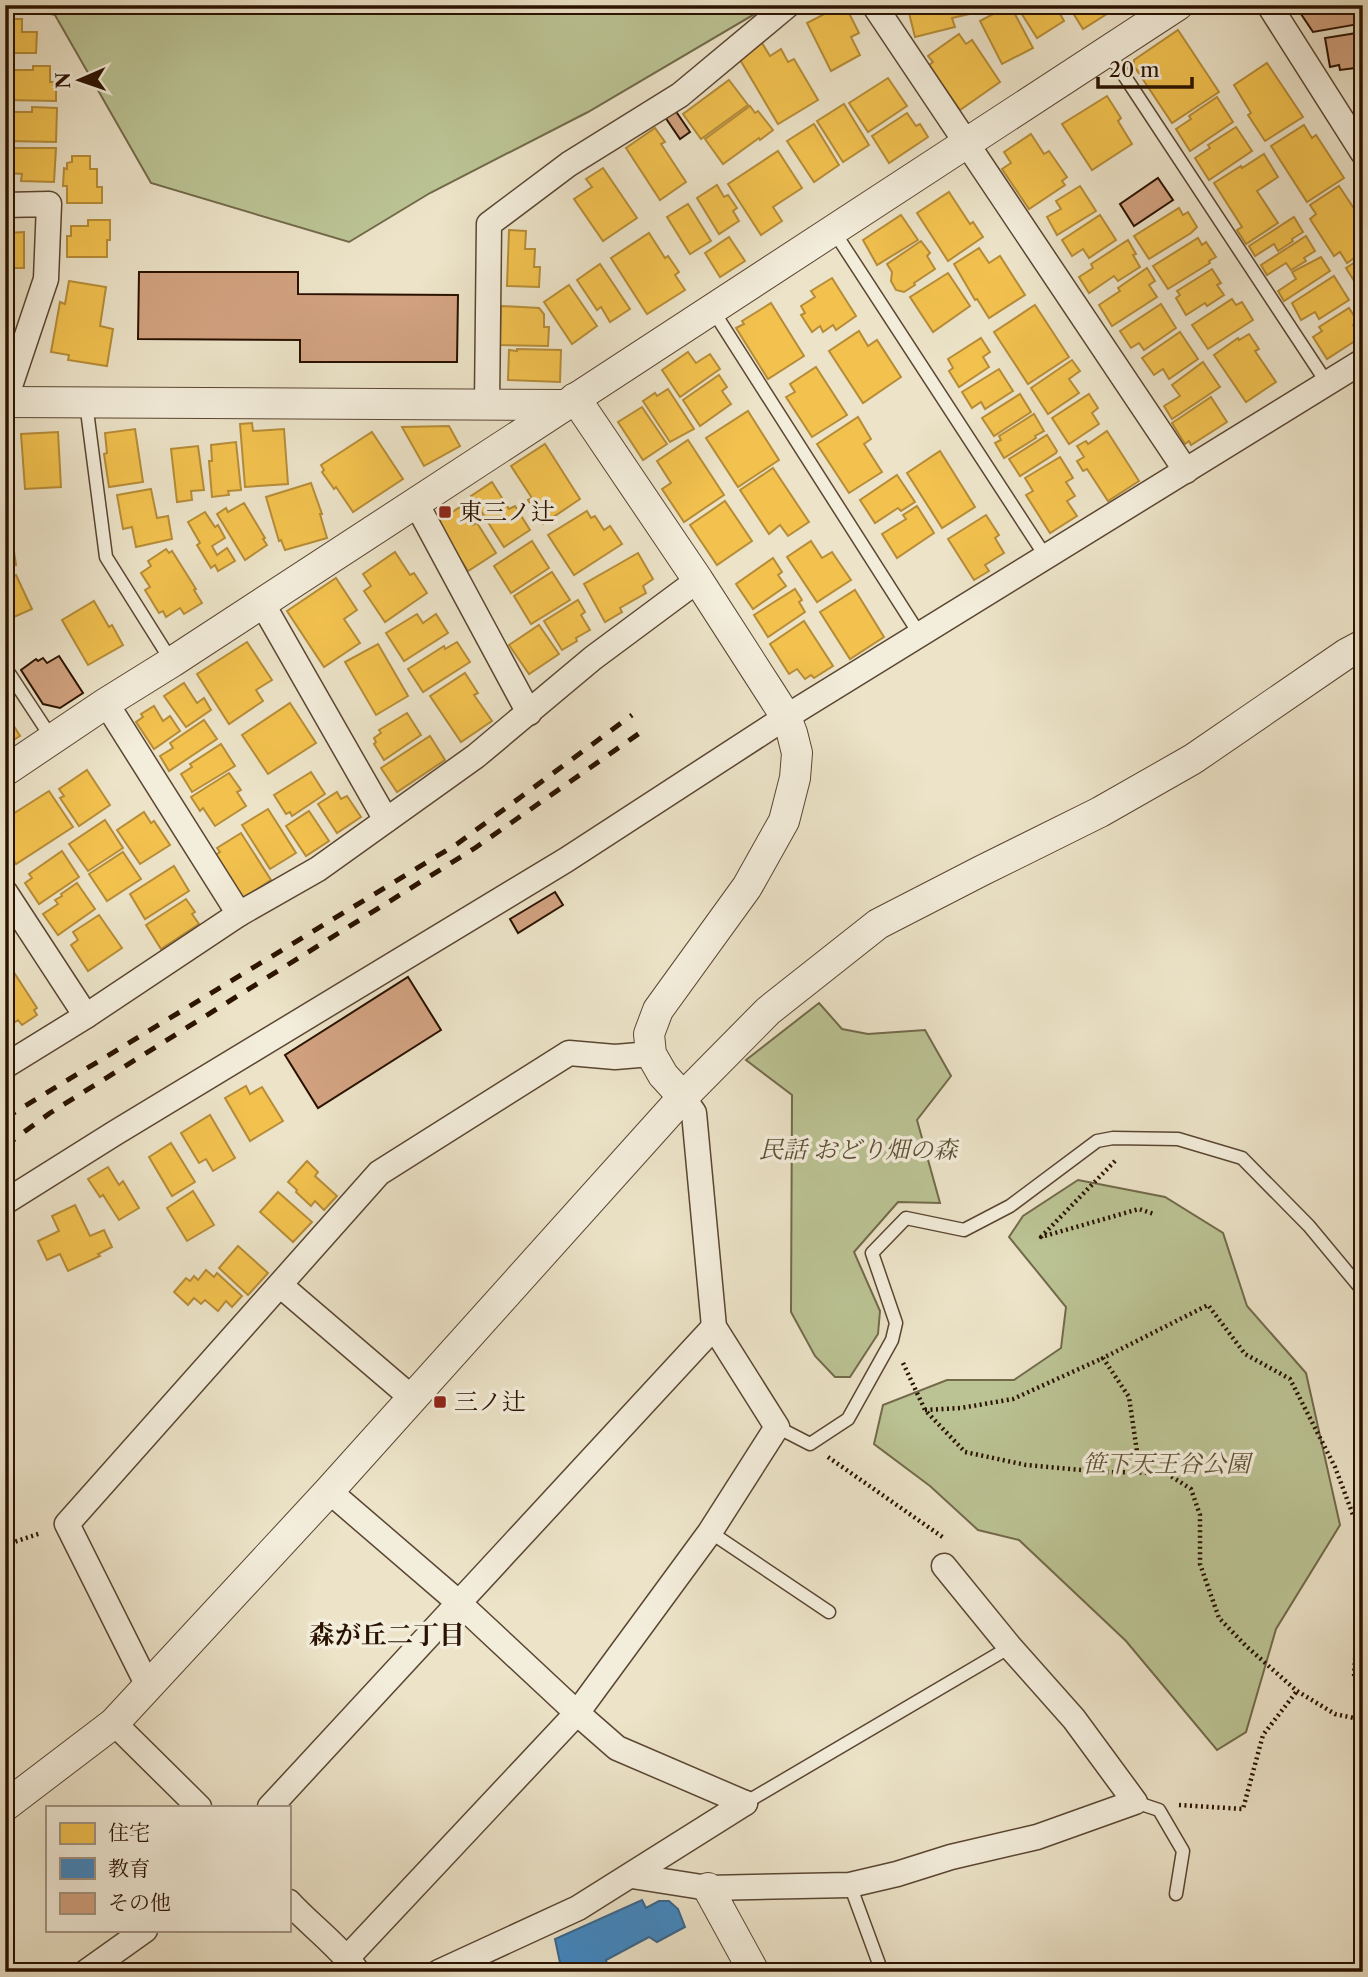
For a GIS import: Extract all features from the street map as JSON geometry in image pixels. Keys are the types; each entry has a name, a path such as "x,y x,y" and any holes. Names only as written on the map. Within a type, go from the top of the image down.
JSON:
{"street":[{"path":"487,405 489,224 569,164 680,95 788,5"},
{"path":"874,5 1186,471"},
{"path":"5,771 1178,5"},
{"path":"1269,5 1363,153"},
{"path":"5,205 49,204 46,279 5,401 487,405 569,402"},
{"path":"5,1202 566,860 786,718 1363,361"},
{"path":"290,1903 352,1965 577,1713 710,1532 777,1427 714,1327 694,1113 663,1075 651,1054 649,1034 658,1010 747,887 784,821 796,779 797,753 786,718 698,580 569,402"},
{"path":"416,503 529,713"},
{"path":"5,1066 86,1016 239,914 318,869 476,756 593,658 698,580"},
{"path":"262,603 386,820"},
{"path":"5,1806 114,1723 329,1491 683,1097 768,1011 878,924 1100,811 1193,759 1363,645"},
{"path":"106,703 239,914"},
{"path":"5,892 86,1016"},
{"path":"148,1686 67,1524 379,1173 569,1053 615,1057 651,1054"},
{"path":"279,1285 412,1398"},
{"path":"271,1806 714,1327"},
{"path":"329,1491 458,1602 617,1748 745,1803"},
{"path":"632,1876 708,1888 850,1885 1037,1837 1135,1802 1074,1719 1010,1647 944,1566"},
{"path":"114,1723 198,1806"},
{"path":"439,1972 578,1908 745,1803"},
{"path":"708,1888 754,1972"},
{"path":"86,1972 142,1932"}],"lane":[{"path":"1108,51 1327,383"},
{"path":"833,230 1046,557"},
{"path":"712,309 920,635"},
{"path":"86,402 106,557 172,662"},
{"path":"5,667 53,740"},
{"path":"777,1427 810,1444 848,1419 892,1340 896,1323 872,1252 906,1218 964,1230 1010,1206 1097,1140 1178,1139 1242,1158 1309,1226 1363,1290"},
{"path":"710,1532 829,1612"},
{"path":"745,1803 1010,1647"},
{"path":"1135,1802 1159,1810 1183,1851 1177,1894"},
{"path":"850,1885 881,1972"}],"path":[{"path":"1113,1138 1119,1158 1041,1237 1139,1209 1154,1214"},
{"path":"925,1410 961,1408 1013,1399 1103,1358 1208,1305 1245,1354 1290,1379 1335,1467 1353,1514 1363,1522"},
{"path":"892,1340 925,1410 965,1452 1026,1465 1104,1472 1166,1473 1191,1489 1200,1515 1200,1564 1219,1618 1297,1691 1335,1714 1363,1720"},
{"path":"1103,1358 1129,1397 1140,1472"},
{"path":"810,1444 952,1544 944,1566"},
{"path":"5,1545 67,1524"},
{"path":"1363,1632 1356,1644 1354,1677 1363,1700"},
{"path":"1135,1802 1243,1809 1263,1735 1297,1691"}],"green space":[{"path":"17,5 770,5 588,112 430,193 349,242 151,183 55,15"},
{"name":"民話 おどり畑の森","path":"819,1003 842,1029 868,1034 925,1030 951,1076 917,1120 940,1203 898,1202 854,1252 880,1311 878,1334 850,1377 835,1377 815,1356 791,1312 792,1095 746,1060"},
{"name":"笹下天王谷公園","path":"1078,1180 1165,1197 1223,1233 1247,1306 1306,1373 1340,1525 1276,1629 1246,1732 1217,1750 1126,1641 1019,1540 978,1530 930,1486 874,1444 883,1405 947,1380 1014,1380 1061,1348 1066,1307 1009,1237 1023,1216"}],"building: 住宅":[{"path":"907,5 986,5 987,10 952,18 955,27 915,37"},
{"path":"1010,5 1033,48 1002,64 980,21"},
{"path":"1016,5 1055,5 1064,21 1037,38"},
{"path":"1068,5 1121,5 1083,29"},
{"path":"846,7 859,33 851,37 860,55 831,71 807,23 836,8 838,11"},
{"path":"5,13 9,13 9,19 22,19 22,32 37,32 36,53 5,53"},
{"path":"1178,30 1219,92 1172,123 1134,66 1134,60"},
{"path":"959,34 966,44 972,40 1000,82 960,110 929,65 933,62 928,56"},
{"path":"762,43 770,56 781,49 788,62 794,59 818,100 778,124 739,58"},
{"path":"1267,63 1303,117 1265,141 1248,115 1251,113 1234,85"},
{"path":"33,66 50,66 50,82 56,82 56,101 6,100 6,70 33,70"},
{"path":"888,78 907,106 868,132 849,103"},
{"path":"729,80 748,105 701,139 683,114"},
{"path":"1107,96 1121,118 1118,121 1132,144 1092,170 1062,124"},
{"path":"1217,97 1233,122 1190,151 1176,129 1191,119 1189,116"},
{"path":"844,104 869,145 843,162 817,121"},
{"path":"750,106 755,113 758,111 773,130 723,164 705,139"},
{"path":"32,107 57,108 56,142 5,141 6,120 14,120 14,112 32,112"},
{"path":"907,113 916,126 920,124 928,137 889,163 872,136"},
{"path":"814,124 839,165 814,182 787,141"},
{"path":"1304,125 1312,138 1316,135 1344,178 1307,202 1271,146"},
{"path":"1236,127 1252,151 1209,180 1195,158 1210,148 1208,145"},
{"path":"655,128 665,142 661,144 686,182 660,200 626,148"},
{"path":"1031,134 1044,154 1049,151 1067,177 1062,181 1065,185 1029,209 1002,169 1011,163 1004,152"},
{"path":"9,148 56,148 54,182 21,181 22,174 9,173"},
{"path":"778,151 802,188 773,207 782,221 761,235 728,184"},
{"path":"1264,154 1278,177 1257,191 1278,223 1246,244 1237,230 1242,227 1214,183"},
{"path":"72,156 90,156 90,169 97,169 97,187 102,187 102,203 67,203 67,186 63,186 64,168 67,169 67,163 72,162"},
{"path":"603,168 637,218 603,241 574,199 592,187 586,179"},
{"path":"717,185 724,197 728,195 737,208 733,211 739,221 719,234 697,198"},
{"path":"1080,186 1096,211 1057,235 1047,217 1061,209 1056,201"},
{"path":"1339,186 1363,222 1363,252 1347,263 1340,252 1334,256 1310,219 1316,214 1310,205"},
{"path":"949,192 970,224 973,222 983,237 948,261 917,213"},
{"path":"688,204 711,241 690,254 667,217"},
{"path":"1179,208 1183,215 1188,212 1197,227 1149,259 1134,236"},
{"path":"901,215 918,240 877,265 863,240"},
{"path":"1100,215 1116,240 1089,258 1083,249 1072,256 1062,240"},
{"path":"1294,217 1303,232 1278,251 1274,244 1255,256 1249,246"},
{"path":"88,220 110,220 107,257 67,257 67,236 71,236 71,226 88,226"},
{"path":"5,229 8,229 7,233 24,232 24,268 5,268"},
{"path":"509,230 526,231 525,249 535,249 534,267 540,267 539,287 507,286"},
{"path":"649,233 665,258 668,256 679,272 675,275 685,290 647,314 611,258"},
{"path":"1306,236 1315,251 1304,258 1306,261 1291,270 1286,263 1267,275 1261,265"},
{"path":"729,237 745,261 720,277 705,253"},
{"path":"1198,238 1202,245 1206,242 1216,257 1168,289 1153,266"},
{"path":"1128,240 1140,267 1118,281 1114,276 1089,293 1079,277 1093,268 1091,264"},
{"path":"921,241 930,253 927,256 935,269 904,292 896,290 891,281 892,272 887,264"},
{"path":"979,248 989,263 1000,256 1025,295 989,318 954,264"},
{"path":"1321,257 1330,271 1284,301 1278,291 1296,279 1292,272"},
{"path":"1363,257 1363,295 1346,268"},
{"path":"600,264 630,309 610,322 601,307 597,310 577,280"},
{"path":"1147,268 1155,281 1149,285 1157,297 1112,326 1099,305"},
{"path":"1212,269 1221,283 1217,285 1224,295 1186,315 1176,298 1180,295 1177,291"},
{"path":"948,273 970,306 933,332 910,297"},
{"path":"1334,276 1349,300 1319,319 1315,312 1301,320 1292,303"},
{"path":"832,278 856,316 836,330 833,325 823,332 820,326 812,332 801,315 805,313 801,306 815,297 811,291"},
{"path":"69,281 106,287 100,326 113,329 107,366 68,360 69,355 51,352 60,302 65,304"},
{"path":"569,285 597,326 572,344 544,302"},
{"path":"1232,299 1236,305 1242,302 1253,320 1208,349 1192,325"},
{"path":"771,303 804,356 768,379 736,328 744,324 742,321"},
{"path":"1161,304 1176,328 1144,350 1139,343 1131,348 1120,331"},
{"path":"1035,305 1069,357 1028,384 994,332"},
{"path":"501,306 539,308 544,314 544,327 549,327 548,346 500,345"},
{"path":"1349,308 1358,322 1353,325 1361,337 1327,359 1313,337 1322,331 1319,327"},
{"path":"859,331 868,346 877,340 901,377 863,403 829,351"},
{"path":"1180,332 1198,359 1169,379 1163,369 1154,375 1142,358"},
{"path":"1249,334 1259,349 1255,351 1276,382 1246,402 1214,355 1238,338 1239,340"},
{"path":"981,338 990,352 983,357 989,367 959,387 949,371 953,368 948,359"},
{"path":"509,350 561,350 560,382 508,380"},
{"path":"688,352 696,363 710,354 720,369 680,397 662,370"},
{"path":"1072,360 1080,371 1069,379 1079,393 1048,414 1031,388"},
{"path":"1203,362 1220,387 1172,419 1164,406 1180,396 1172,385"},
{"path":"816,367 847,415 812,437 786,397 795,392 790,384"},
{"path":"999,369 1013,391 985,409 981,402 972,408 962,392"},
{"path":"719,375 727,387 722,391 731,404 700,426 683,400"},
{"path":"668,389 694,429 670,442 643,401"},
{"path":"1020,394 1031,412 994,436 982,418"},
{"path":"1089,394 1098,408 1092,413 1099,424 1069,444 1052,418"},
{"path":"1211,397 1227,422 1191,445 1189,441 1185,444 1172,423"},
{"path":"642,407 667,444 643,460 618,422"},
{"path":"748,411 779,460 738,487 706,438"},
{"path":"1034,414 1044,431 1004,458 995,443 1001,440 999,436"},
{"path":"858,417 871,439 864,444 882,472 849,493 817,444"},
{"path":"252,423 253,431 284,429 288,484 245,487 240,424"},
{"path":"449,426 460,446 424,466 402,427"},
{"path":"135,429 143,482 109,487 104,454 107,453 105,433"},
{"path":"1107,431 1139,481 1108,501 1087,469 1083,471 1077,461 1084,457 1077,446 1086,441 1088,444"},
{"path":"58,432 61,487 25,489 21,434"},
{"path":"372,432 403,479 353,512 322,472 324,470 321,465"},
{"path":"1047,435 1056,453 1020,476 1009,459"},
{"path":"688,440 724,495 684,522 662,489 671,483 657,461"},
{"path":"236,442 241,490 212,497 209,461 212,461 211,445"},
{"path":"545,444 580,499 543,524 528,500 532,498 511,466"},
{"path":"198,446 204,490 191,491 192,500 177,502 171,449"},
{"path":"5,447 8,447 14,499 5,500"},
{"path":"940,451 975,507 942,528 907,473"},
{"path":"1060,457 1073,478 1066,482 1075,496 1067,501 1077,516 1050,533 1026,495 1033,491 1025,478"},
{"path":"773,468 809,522 788,536 780,525 769,534 740,490"},
{"path":"897,475 915,502 901,511 898,508 875,523 860,500"},
{"path":"492,482 509,509 515,506 530,530 504,547 471,496"},
{"path":"311,483 327,538 285,550 281,540 279,541 266,497"},
{"path":"151,489 157,518 168,516 172,539 136,547 132,527 123,529 117,495"},
{"path":"725,501 752,541 717,565 690,525"},
{"path":"244,503 267,545 245,560 217,514 226,508 228,512"},
{"path":"917,506 934,533 897,558 882,534 906,519 903,515"},
{"path":"460,507 472,525 477,523 496,553 468,571 437,522"},
{"path":"8,511 16,565 6,567 5,571 5,512"},
{"path":"587,511 591,518 595,516 604,530 610,526 622,544 574,575 548,535"},
{"path":"205,512 215,527 218,525 225,538 212,546 217,555 227,548 235,561 218,571 215,565 211,568 197,545 200,543 188,522"},
{"path":"986,515 999,535 995,538 1004,553 985,565 989,571 974,580 948,539"},
{"path":"532,541 549,568 511,593 494,566"},
{"path":"811,541 822,558 832,552 851,580 817,602 787,557"},
{"path":"166,549 169,553 172,551 202,603 184,614 180,608 166,617 163,611 159,613 145,590 150,587 141,573 151,566 148,561"},
{"path":"395,552 410,575 414,573 427,593 385,622 364,591 371,586 363,574"},
{"path":"638,553 653,579 643,586 646,593 620,608 622,612 605,622 584,584"},
{"path":"773,558 782,572 778,575 786,586 753,609 736,584"},
{"path":"552,572 570,600 531,624 514,596"},
{"path":"16,575 32,609 5,621 5,580"},
{"path":"336,578 357,610 344,619 360,643 324,667 287,611"},
{"path":"795,589 805,612 768,637 754,615"},
{"path":"855,590 884,637 850,659 820,612"},
{"path":"578,600 585,612 581,615 590,630 562,650 544,621"},
{"path":"94,601 123,645 88,665 62,620"},
{"path":"417,614 423,623 436,614 448,633 404,661 386,633"},
{"path":"804,621 833,666 814,678 811,675 805,679 797,669 789,674 770,644"},
{"path":"539,625 559,654 529,674 509,645"},
{"path":"247,642 272,680 256,690 263,701 229,724 197,674"},
{"path":"457,642 470,662 423,692 408,669 444,646 445,649"},
{"path":"378,644 408,696 376,715 345,662"},
{"path":"465,673 478,693 474,695 492,721 461,742 430,696"},
{"path":"184,683 197,703 204,698 211,710 186,727 164,696"},
{"path":"290,703 316,743 268,774 242,735"},
{"path":"154,706 163,721 170,716 180,731 154,749 136,722 143,717 141,714"},
{"path":"5,712 20,736 5,745"},
{"path":"407,713 421,735 384,760 374,744 374,738 381,733 379,730"},
{"path":"204,720 217,739 169,771 160,756 173,748 170,743"},
{"path":"430,736 445,760 397,792 381,768"},
{"path":"221,744 235,766 192,792 181,774 192,767 190,764"},
{"path":"87,770 110,805 79,826 60,798 64,796 59,789"},
{"path":"311,772 325,794 292,816 290,812 286,814 274,795"},
{"path":"229,773 241,790 237,792 246,806 215,826 203,808 200,811 191,797"},
{"path":"49,791 73,827 16,864 5,847 5,819"},
{"path":"337,792 341,799 347,796 361,817 337,833 318,804"},
{"path":"268,809 296,853 270,869 242,825"},
{"path":"309,811 329,841 306,856 286,826"},
{"path":"144,812 151,823 154,821 170,845 140,864 117,830"},
{"path":"105,820 123,848 88,871 69,844"},
{"path":"241,833 271,880 242,899 215,855 220,852 217,848"},
{"path":"62,851 79,877 39,904 25,883 32,878 29,874"},
{"path":"123,852 141,879 107,901 89,874"},
{"path":"174,866 189,891 145,919 130,894"},
{"path":"77,883 95,909 58,935 43,914 58,904 55,900"},
{"path":"186,899 199,924 161,949 146,925"},
{"path":"99,915 122,948 88,971 71,945 78,940 73,932"},
{"path":"13,971 37,1008 34,1010 37,1015 22,1025 18,1020 5,1029 5,977"},
{"path":"246,1086 250,1094 262,1087 283,1121 250,1141 225,1098"},
{"path":"210,1115 235,1158 213,1171 206,1159 199,1163 181,1133"},
{"path":"171,1143 195,1182 172,1196 149,1157"},
{"path":"307,1161 318,1172 315,1176 337,1196 324,1210 315,1201 311,1206 288,1182"},
{"path":"108,1167 119,1185 123,1181 139,1208 119,1220 103,1195 100,1197 88,1179"},
{"path":"193,1191 214,1225 187,1241 167,1208"},
{"path":"278,1192 312,1222 293,1242 260,1212"},
{"path":"75,1205 90,1236 104,1230 112,1247 98,1254 100,1256 68,1271 60,1254 47,1260 38,1241 59,1231 52,1216"},
{"path":"238,1246 268,1273 248,1295 219,1268"},
{"path":"206,1270 214,1277 217,1273 242,1296 232,1307 226,1301 218,1311 205,1300 201,1304 194,1298 188,1305 174,1292 186,1278 190,1281 194,1276 198,1280"}],"building: 教育":[{"path":"642,1900 646,1908 659,1901 669,1901 678,1909 685,1927 657,1942 649,1937 606,1960 608,1972 562,1972 555,1939"}],"building: その他":[{"path":"1295,5 1362,5 1359,24 1313,32"},
{"path":"1363,32 1363,67 1340,70 1339,65 1330,67 1325,38"},
{"path":"675,110 690,132 680,139 665,117"},
{"path":"1158,178 1173,200 1134,226 1120,204"},
{"path":"139,272 298,272 298,294 458,295 457,362 300,362 300,340 138,339"},
{"path":"59,656 83,693 60,708 43,704 21,670 36,659 38,661 43,658 47,663"},
{"path":"555,892 563,905 518,933 510,919"},
{"path":"408,977 441,1030 318,1108 285,1055"}],"railway":[{"path":"5,1118 457,844 632,715"},
{"path":"5,1146 50,1113 475,848 644,730"}],"place":[{"name":"東三ノ辻","path":"445,512"},
{"name":"三ノ辻","path":"440,1402"}],"district":[{"name":"森が丘二丁目","path":"387,1635"}]}
